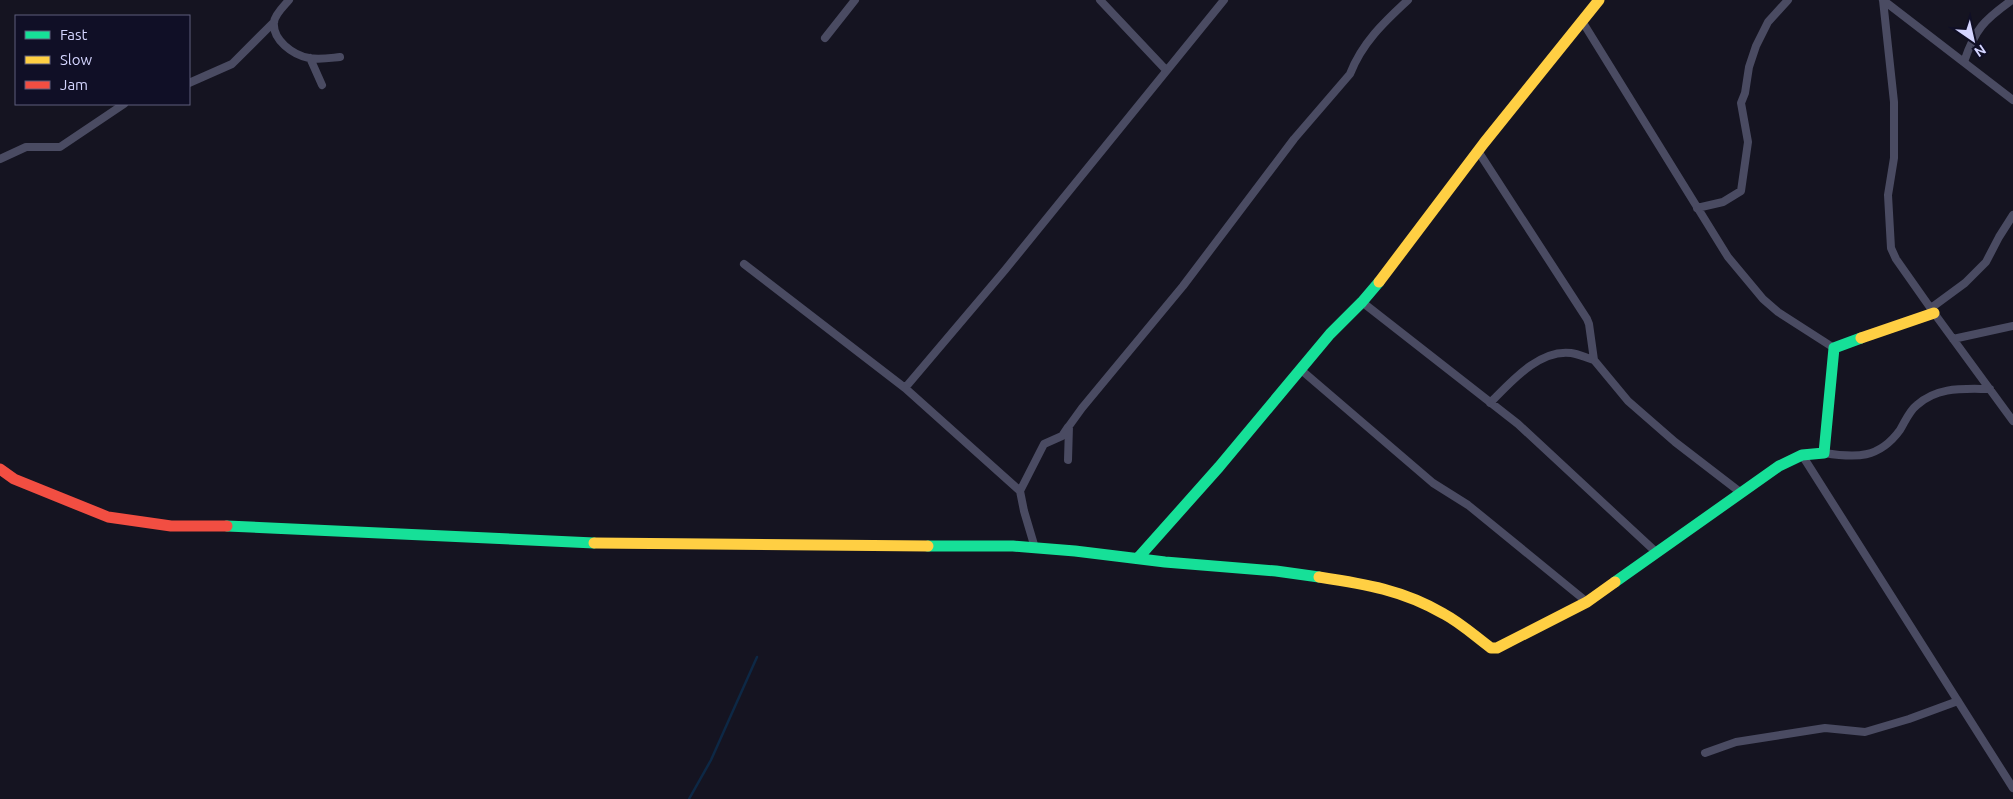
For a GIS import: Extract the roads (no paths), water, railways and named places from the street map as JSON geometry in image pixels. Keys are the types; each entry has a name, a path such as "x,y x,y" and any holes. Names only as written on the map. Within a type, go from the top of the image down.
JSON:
{"street":[{"path":"190,83 232,64 274,22 277,14 289,0"},
{"path":"824,38 855,0"},
{"path":"1100,0 1166,70"},
{"path":"905,388 1005,270 1224,0"},
{"path":"1020,491 1044,444 1062,436 1112,370 1183,286 1294,140 1350,74 1354,64 1376,30 1408,0"},
{"path":"1138,558 1219,467 1330,334 1362,302 1478,151 1599,0"},
{"path":"1697,208 1723,202 1741,192 1748,142 1740,103 1745,93 1749,67 1756,46 1768,22 1788,0"},
{"path":"1883,0 2013,100"},
{"path":"1883,0 1894,102 1894,158 1888,195 1891,248 1896,259 1932,311 2013,421"},
{"path":"1964,62 1971,41 1979,28 1995,12 2012,0"},
{"path":"1582,21 1728,257 1763,299 1778,312 1834,348"},
{"path":"274,22 275,33 280,42 298,55 310,58 340,57"},
{"path":"310,58 322,85"},
{"path":"0,159 26,147 60,148 123,105"},
{"path":"1478,151 1587,319 1594,360 1628,402 1675,442 1740,492"},
{"path":"1834,348 1932,311 1986,262 1998,237 2013,215"},
{"path":"744,264 905,388 1020,491 1035,548"},
{"path":"1362,302 1518,424 1656,552"},
{"path":"1953,339 2013,326"},
{"path":"1824,454 1834,348"},
{"path":"1490,403 1516,377 1540,360 1557,353 1572,353 1594,360"},
{"path":"1300,369 1433,483 1468,505 1587,602"},
{"path":"0,469 14,478 108,517 171,526 236,526 626,544 1013,546 1192,565 1276,571 1373,585 1406,595 1445,614 1491,648 1497,648 1587,602 1740,492 1780,466 1802,455 1867,456 1895,436 1917,405 1939,392 1947,390 1990,389"},
{"path":"1068,460 1069,426"},
{"path":"1802,455 2013,788"},
{"path":"1705,753 1736,742 1825,728 1865,732 1909,719 1958,701"}],"waterway":[{"path":"689,799 711,760 757,657"}]}
